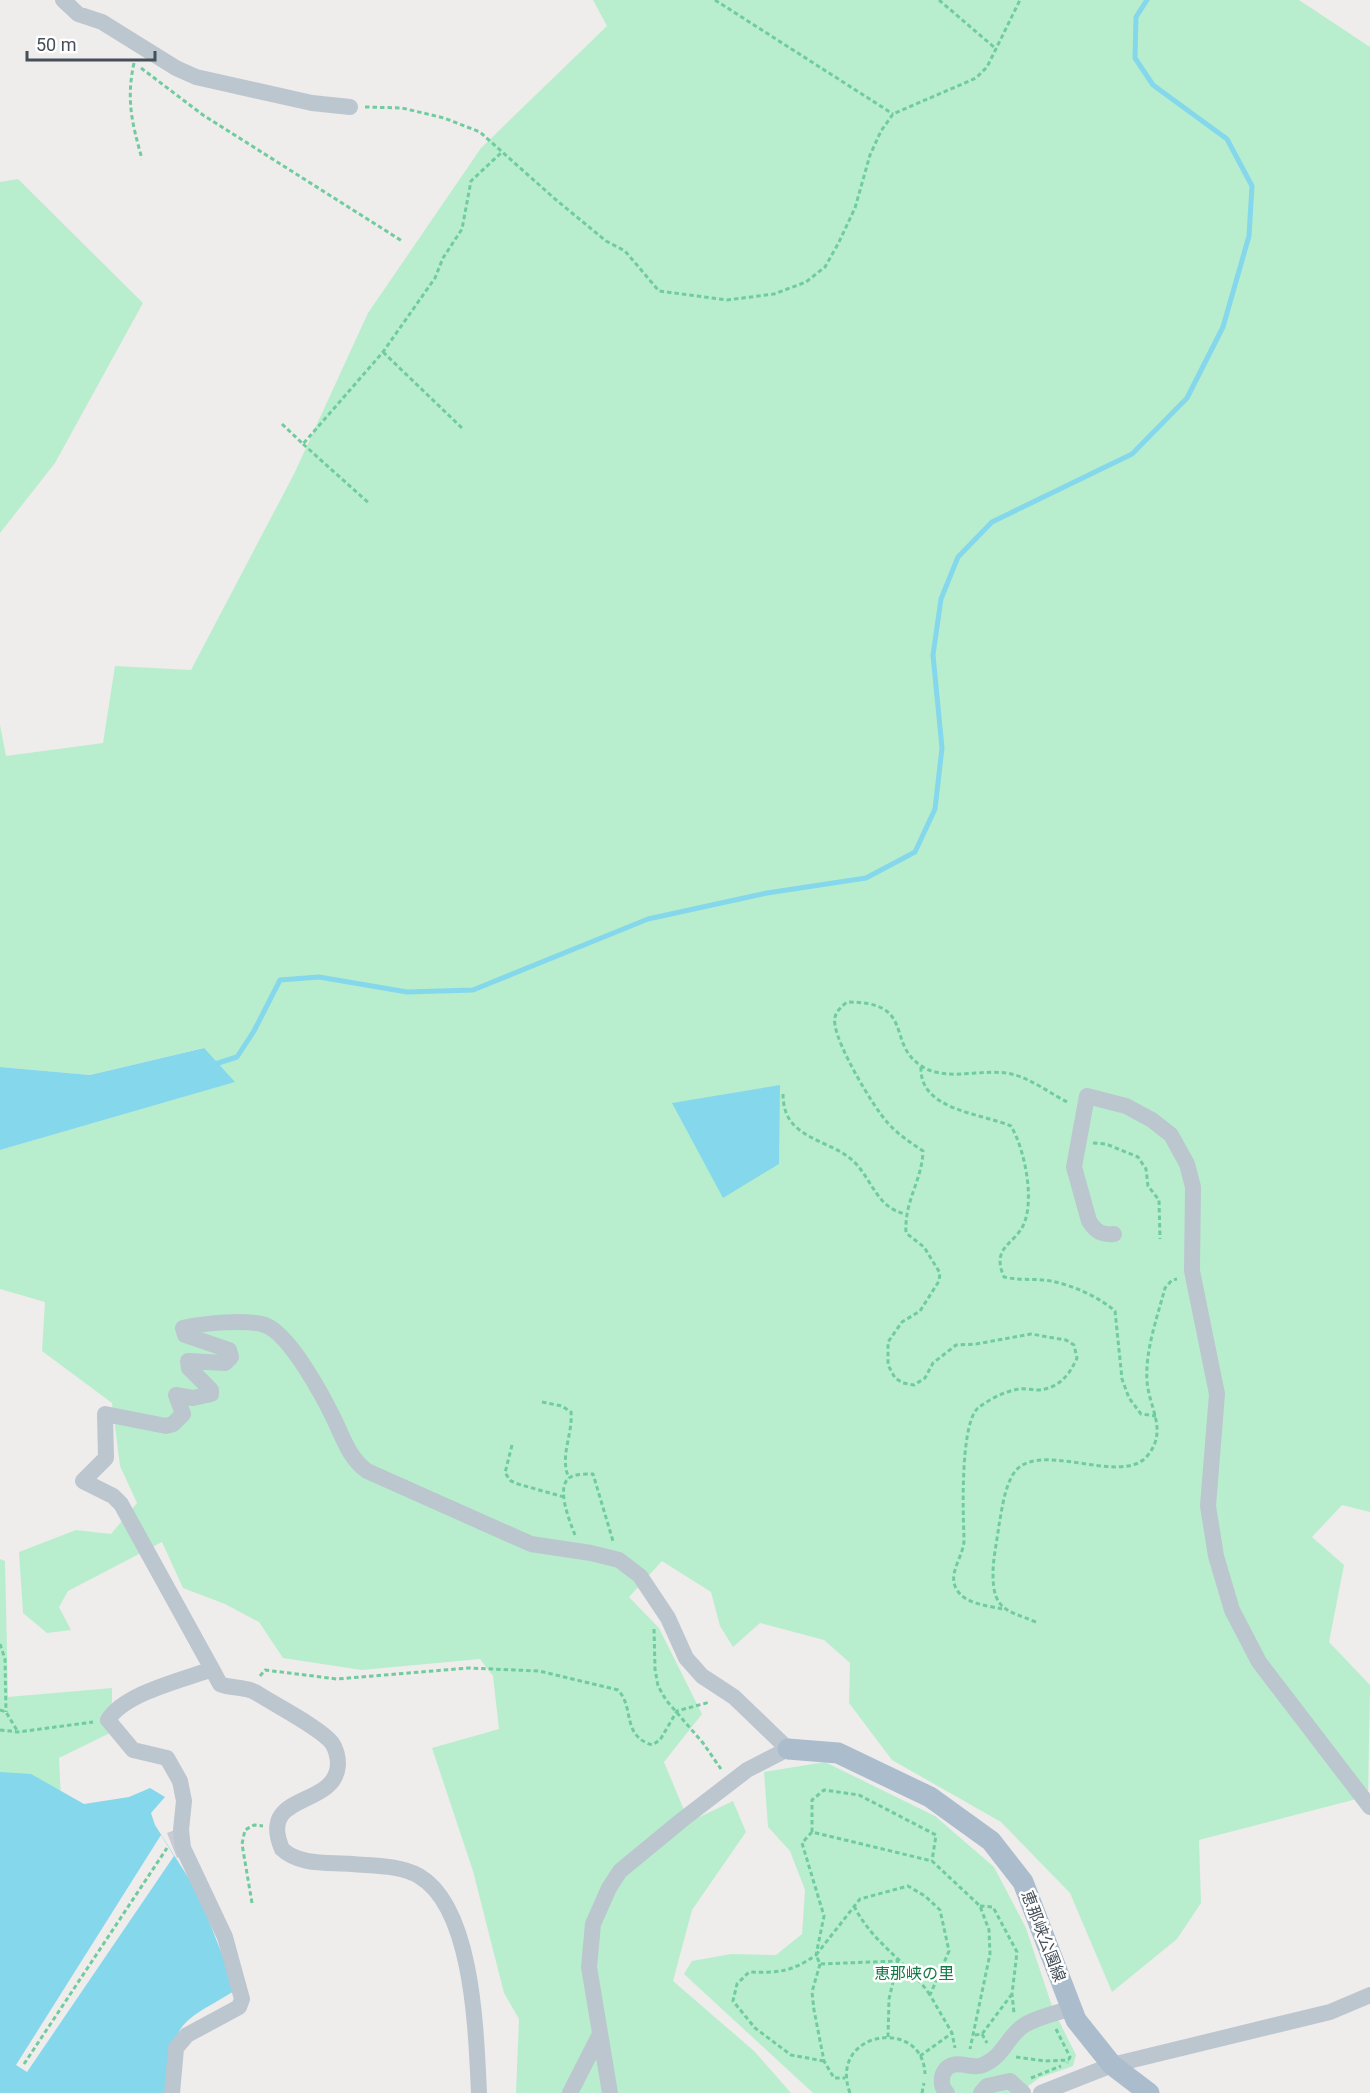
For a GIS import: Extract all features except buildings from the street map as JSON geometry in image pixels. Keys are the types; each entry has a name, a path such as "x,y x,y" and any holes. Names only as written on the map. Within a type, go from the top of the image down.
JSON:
{"main road":[{"name":"恵那峡公園線","path":"788,1749 838,1753 930,1797 991,1841 1023,1882 1076,2020 1112,2065 1149,2093"}],"street":[{"path":"63,0 78,14 102,22 176,68 196,77 312,102 350,107"},
{"path":"1114,1234 1103,1235 1094,1229 1089,1221 1074,1167 1087,1096 1126,1106 1152,1119 1171,1135 1187,1164 1193,1187 1194,1278 1217,1394 1208,1506 1216,1556 1232,1610 1259,1662 1370,1807"},
{"path":"479,2093 476,2025 469,1982 455,1919 444,1900 429,1883 409,1871 300,1860 290,1856 282,1849 277,1828 288,1807 321,1792 335,1776 337,1757 332,1743 247,1688 234,1690 220,1684 121,1504 113,1496 83,1481 106,1458 105,1414 166,1426 174,1424 176,1419 183,1414 176,1395 193,1398 210,1394 211,1390 189,1368 188,1361 225,1363 231,1357 230,1350 185,1335 183,1328 198,1324 267,1326 297,1355 329,1408 355,1462 361,1467 521,1540 619,1560 640,1576 657,1601 687,1658 702,1676 728,1693 788,1749 747,1770 730,1782 639,1853 620,1871 609,1888 593,1924 589,1967 610,2093"},
{"path":"172,2093 176,2048 187,2035 239,2007 242,1998 225,1936 183,1848 181,1830 184,1801 180,1781 167,1758 133,1750 108,1720 112,1712 137,1696 212,1670"},
{"path":"1041,2093 1112,2065 1330,2012 1370,1995"},
{"path":"947,2093 942,2082 943,2074 949,2066 962,2064 981,2067 1001,2055 1023,2026 1072,2008"},
{"path":"570,2093 600,2034"},
{"path":"981,2093 987,2086 1010,2081 1020,2090"}],"path":[{"path":"715,0 893,114"},
{"path":"939,0 995,48"},
{"path":"350,107 402,108 444,117 480,132 606,241 625,251 659,291 727,300 774,294 807,282 825,267 855,208 870,155 881,131 893,114 976,78 987,67 1020,0"},
{"path":"126,56 203,115 402,241"},
{"path":"134,63 129,84 129,110 142,159"},
{"path":"303,444 383,352 435,278 443,258 462,229 471,182 502,152"},
{"path":"383,352 463,429"},
{"path":"282,424 370,504"},
{"path":"1036,1622 1002,1608 975,1603 961,1595 954,1585 954,1574 965,1547 963,1510 968,1433 972,1416 977,1409 1000,1395 1019,1389 1039,1390 1058,1384 1070,1373 1077,1358 1074,1345 1066,1340 1030,1334 976,1344 956,1345 933,1363 925,1377 914,1385 903,1383 895,1378 888,1365 888,1342 902,1322 920,1311 939,1281 940,1273 924,1247 910,1239 906,1233 905,1214 917,1182 923,1151 898,1133 880,1114 841,1045 834,1024 836,1012 847,1002 865,1002 881,1008 893,1016 909,1056 921,1067 941,1074 999,1072 1017,1075 1083,1110"},
{"path":"921,1067 921,1079 945,1105 1011,1126 1020,1141 1026,1174 1027,1206 1020,1230 1001,1252 999,1264 1004,1276 1022,1281 1048,1280 1065,1284 1107,1304 1115,1311 1122,1379 1129,1398 1141,1414 1156,1416"},
{"path":"783,1094 784,1108 795,1126 813,1139 836,1148 851,1160 883,1203 894,1212 905,1214"},
{"path":"1077,1142 1106,1144 1138,1157 1146,1169 1148,1186 1159,1200 1160,1239"},
{"path":"1002,1608 995,1598 993,1564 1001,1515 1013,1474 1022,1466 1050,1460 1114,1468 1131,1466 1148,1457 1157,1436 1156,1416 1147,1383 1147,1360 1165,1288 1172,1280 1194,1278"},
{"path":"542,1402 562,1406 571,1412 572,1429 564,1456 569,1478 564,1497 580,1551"},
{"path":"512,1445 506,1473 511,1481 564,1497"},
{"path":"569,1478 593,1474 619,1560"},
{"path":"657,1601 654,1608 655,1669 658,1686 704,1743 730,1782"},
{"path":"0,1644 5,1659 6,1712 18,1732"},
{"path":"247,1688 265,1670 337,1679 468,1668 539,1671 618,1690 625,1697 629,1723 641,1742 652,1745 660,1740 676,1711 719,1699 728,1693"},
{"path":"0,1710 6,1712"},
{"path":"0,1730 18,1732 108,1720"},
{"path":"846,2078 834,2078 824,2061 812,1992 820,1964 816,1955 824,1916 802,1843 812,1832 812,1800 824,1790 859,1795 936,1835 932,1861"},
{"path":"252,1904 242,1844 245,1830 255,1825 277,1828"},
{"path":"812,1832 932,1861 980,1906 989,1930 990,1953 975,2035 962,2064"},
{"path":"24,2064 169,1845"},
{"path":"824,2061 791,2055 755,2028 734,2001 737,1984 749,1972 782,1973 800,1966 816,1955 860,1899 908,1886 925,1896 940,1910 949,1951 930,1995"},
{"path":"854,1906 864,1926 898,1961 916,1974 952,2033 962,2064"},
{"path":"980,1906 993,1907 1017,1952 1012,1994 1014,2017 1023,2026"},
{"path":"820,1964 898,1961"},
{"path":"888,2037 889,1999 898,1961"},
{"path":"975,2035 982,2034 1012,1994"},
{"path":"1020,2090 1037,2074 1068,2063 1070,2057 1049,2016"},
{"path":"920,2056 952,2033"},
{"path":"982,2034 1001,2055 1045,2061 1069,2060"},
{"path":"850,2093 846,2078 847,2065 853,2053 863,2043 875,2038 888,2037 912,2046 920,2056 925,2068"}],"green space":[{"path":"593,0 1299,0 1370,47 1370,1512 1342,1505 1312,1537 1344,1565 1329,1642 1370,1685 1368,1796 1199,1840 1201,1903 1177,1939 1112,1992 1070,1893 1001,1822 892,1760 849,1703 850,1663 824,1640 760,1623 733,1647 720,1626 711,1592 662,1561 629,1597 659,1628 702,1714 664,1762 689,1822 733,1801 746,1832 692,1910 673,1981 754,2051 791,2093 516,2093 519,2019 504,1993 473,1871 432,1748 499,1729 493,1676 480,1659 362,1670 283,1658 259,1622 225,1604 183,1588 162,1542 68,1591 59,1607 71,1630 47,1633 23,1613 19,1552 76,1530 111,1534 137,1503 120,1466 112,1403 42,1351 45,1302 0,1289 0,1150 234,1082 203,1048 90,1075 0,1067 0,725 6,756 103,743 115,666 191,670 294,474 368,313 481,148 607,26"},
{"path":"18,179 143,303 55,463 0,533 0,182"},
{"path":"0,1559 5,1561 8,1697 112,1688 112,1732 59,1758 61,1800 0,1802"},
{"name":"恵那峡の里","path":"825,1762 935,1816 994,1867 1026,1928 1053,2009 1076,2055 1073,2066 1039,2078 1019,2093 813,2093 684,1974 692,1961 731,1954 776,1955 802,1934 805,1890 790,1851 768,1827 764,1772"}],"water":[{"path":"204,1048 235,1082 0,1150 0,1067 90,1075"},
{"path":"780,1085 779,1164 723,1198 672,1103"},
{"path":"0,1772 31,1774 84,1804 129,1797 150,1788 165,1797 151,1813 155,1825 198,1893 236,1990 189,2019 182,2028 174,2051 173,2093 0,2093"}],"pier":[{"path":"161,1835 174,1856 27,2072 16,2065"}],"waterway":[{"path":"212,1065 237,1057 254,1031 280,980 319,977 407,992 473,990 648,919 767,893 866,878 915,852 935,809 942,748 933,655 941,599 958,557 992,522 1132,454 1187,398 1223,327 1249,236 1252,186 1227,139 1153,85 1135,58 1136,17 1147,0"}]}
